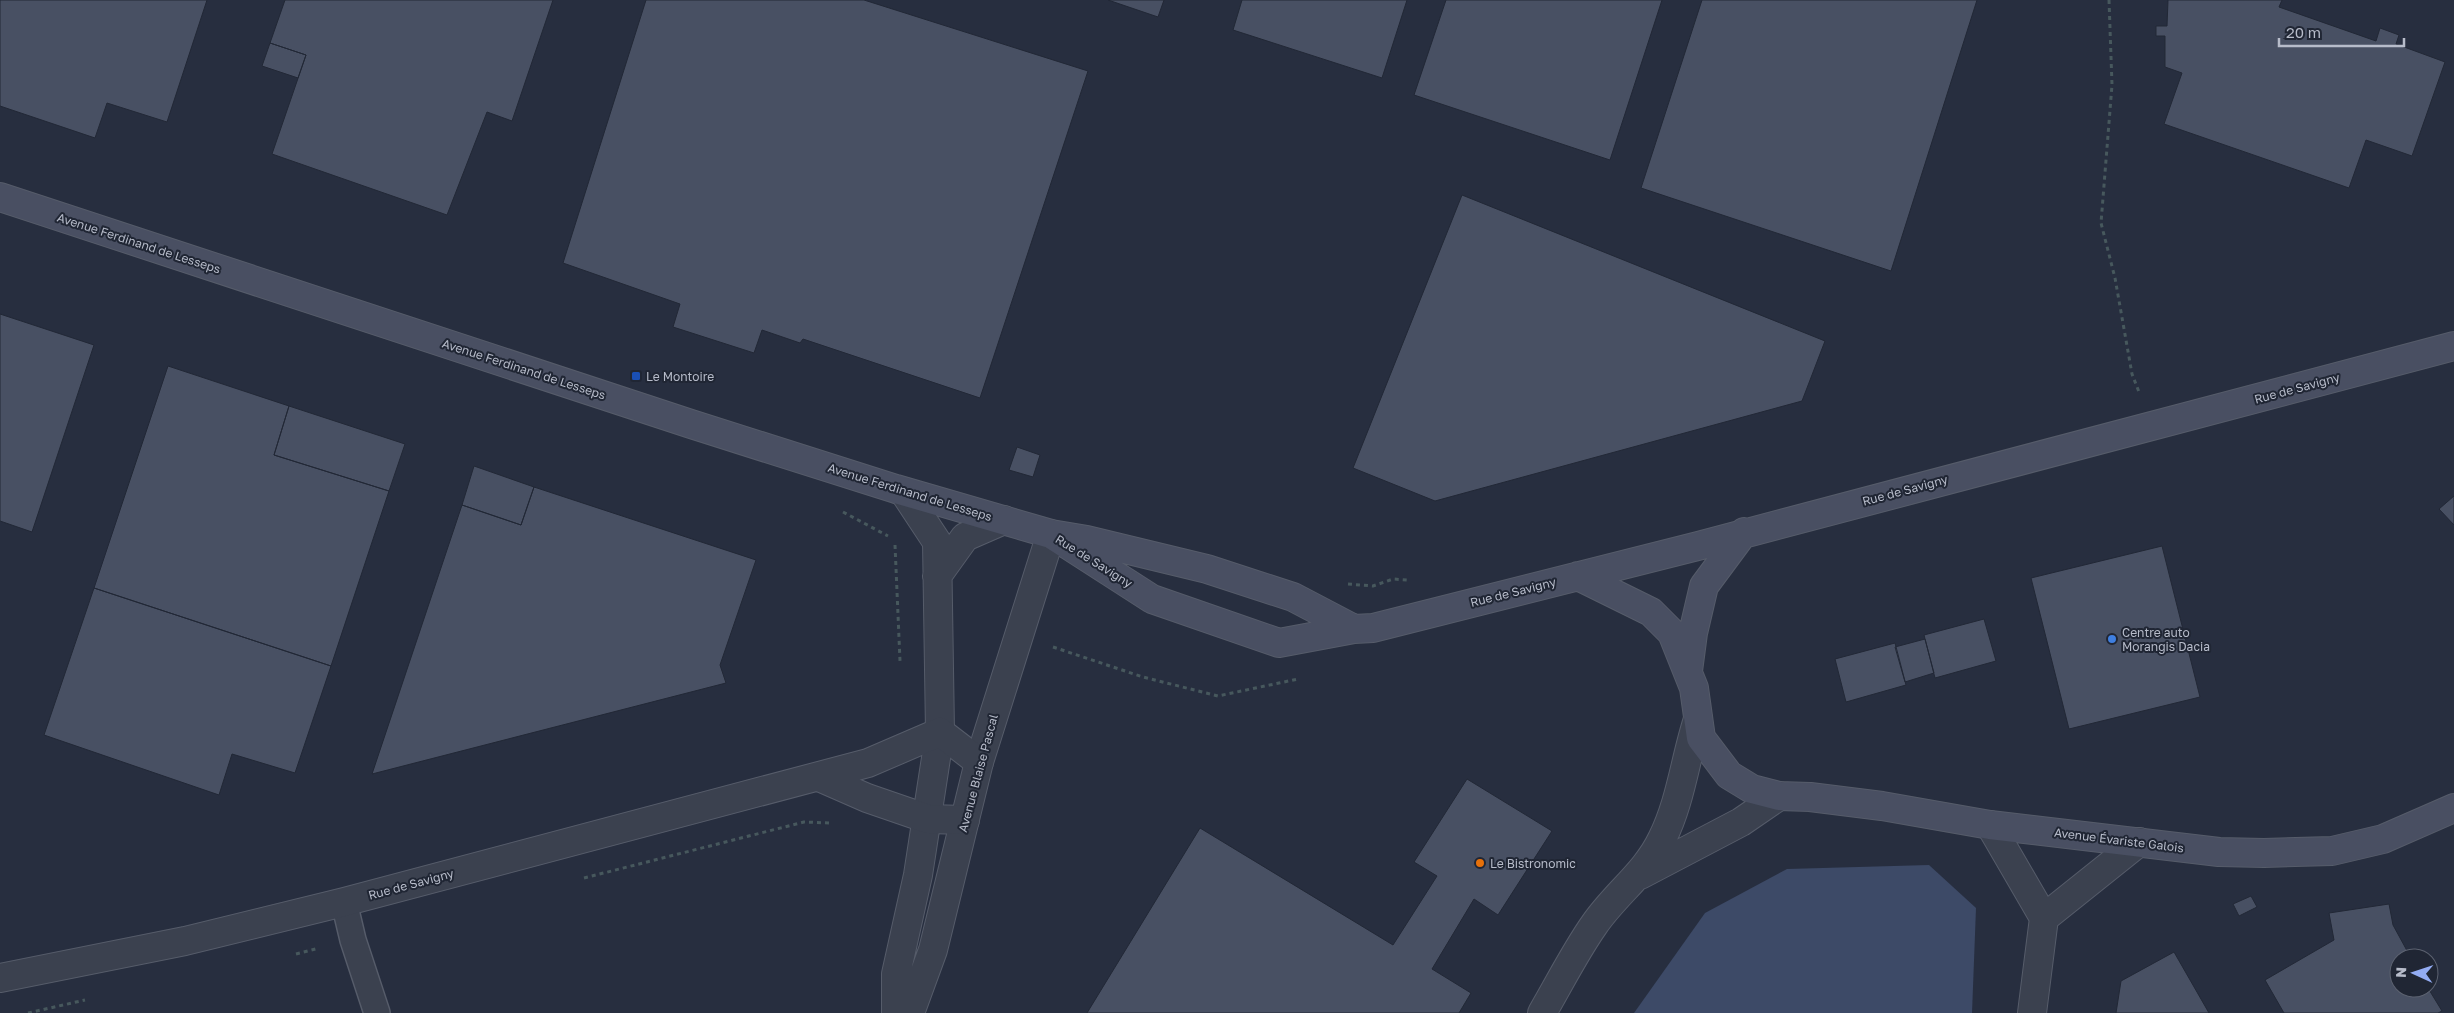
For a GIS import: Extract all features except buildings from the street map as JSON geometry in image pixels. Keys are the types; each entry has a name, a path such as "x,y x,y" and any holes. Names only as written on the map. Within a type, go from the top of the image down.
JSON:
{"main road":[{"name":"Avenue Ferdinand de Lesseps","path":"0,197 672,418 904,492 1051,534"},
{"name":"Rue de Savigny","path":"1051,534 1152,598 1278,643 1354,629 1373,628 1698,546 1744,532 2140,430 2454,346"},
{"path":"1688,674 1693,633 1704,586 1744,532"},
{"name":"Rue de Savigny","path":"1051,534 1087,540 1207,569 1293,597 1354,629"},
{"name":"Avenue Évariste Galois","path":"1578,576 1651,612 1672,633 1694,688 1701,738 1729,775 1752,789 1779,796 1810,797 1873,805 1990,825 2218,852 2332,851 2383,839 2454,808"}],"street":[{"path":"896,1013 896,974 918,876 940,732 936,542 904,492"},
{"path":"937,576 965,537 1004,520"},
{"name":"Avenue Blaise Pascal","path":"910,1013 933,950 979,762 1051,534"},
{"name":"Avenue Évariste Galois","path":"1542,1013 1594,925 1614,900 1639,876 1662,839 1679,793 1698,719"},
{"path":"940,732 979,762"},
{"name":"Rue de Savigny","path":"0,978 185,941 344,902 819,777 868,763 940,732"},
{"path":"819,777 867,798 928,819 965,820"},
{"name":"Avenue Évariste Galois","path":"1639,876 1741,822 1779,796"},
{"path":"1990,825 2044,918 2032,1013"},
{"path":"2044,918 2139,842"}],"lane":[{"path":"344,902 353,940 377,1013"}],"path":[{"path":"2109,0 2112,84 2102,223 2132,374 2140,395 2140,430"},
{"path":"836,508 888,535 895,544 901,667"},
{"path":"1343,583 1373,586 1393,579 1411,580"}],"water":[{"path":"1929,865 1976,908 1972,1013 1634,1013 1705,913 1787,869"}],"place":[{"name":"Le Montoire","path":"636,376"},
{"name":"Centre auto Morangis Dacia","path":"2112,639"},
{"name":"Le Bistronomic","path":"1480,863"}]}
